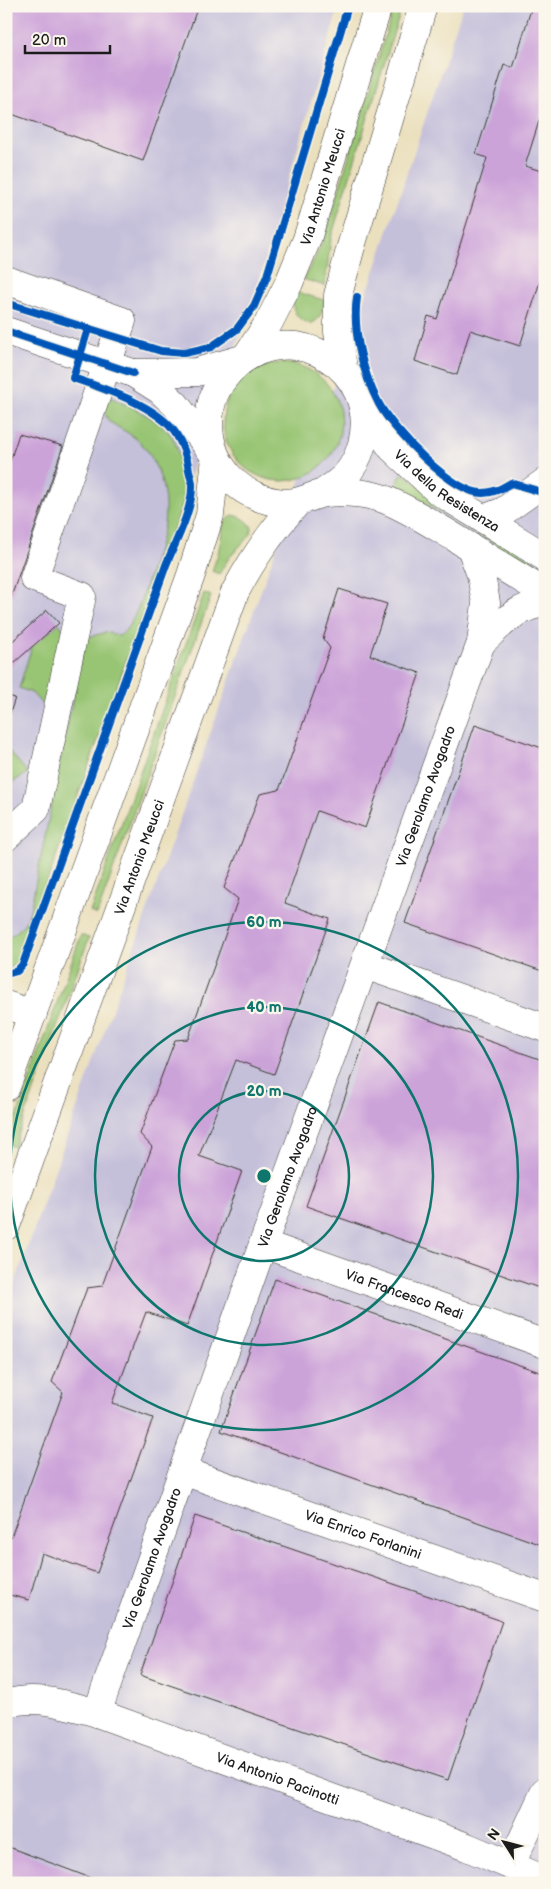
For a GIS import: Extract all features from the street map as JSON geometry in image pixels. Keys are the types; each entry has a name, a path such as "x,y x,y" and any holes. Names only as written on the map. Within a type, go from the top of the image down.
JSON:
{"street":[{"name":"Via Antonio Meucci","path":"245,358 268,324 289,283 307,240 378,6"},
{"path":"343,369 338,332 338,295 424,6"},
{"path":"6,280 122,321 34,578 82,596 36,809 6,837"},
{"path":"6,331 133,373 160,390 176,405 238,486 256,496 277,502 298,502 324,493 345,477 360,454 365,432 364,409 356,387 343,369 325,355 307,348 287,346 268,348 245,358 197,372 133,373"},
{"path":"6,1087 192,575 210,515 216,457 209,428 213,397 226,375 245,358"},
{"name":"Via della Resistenza","path":"364,409 392,448 438,491 545,557"},
{"path":"483,519 504,511 545,482"},
{"path":"324,493 363,494 384,499 422,518 545,593"},
{"name":"Via Antonio Meucci","path":"6,1226 235,592 253,558 278,524 298,502"},
{"name":"Via Gerolamo Avogadro","path":"97,1713 481,643 486,603 481,576 471,548"},
{"name":"Via Gerolamo Avogadro","path":"481,643 509,617 532,605 545,603"},
{"path":"365,965 545,1028"},
{"path":"6,1005 33,1014"},
{"name":"Via Francesco Redi","path":"264,1244 545,1344"},
{"name":"Via Enrico Forlanini","path":"183,1472 545,1598"},
{"path":"6,1684 52,1701"},
{"name":"Via Antonio Pacinotti","path":"6,1704 14,1701 52,1701 97,1713 511,1864 545,1880"},
{"path":"511,1864 545,1791"}],"shaded area":[{"path":"6,6 339,6 257,287 6,991"},
{"path":"463,6 545,6 545,1883 6,1883 6,1308 370,284"}],"green space":[{"path":"394,6 402,6 331,238 325,286 303,279 325,236"},
{"path":"296,292 324,300 323,308 317,320 310,324 300,319 297,315 293,308"},
{"path":"282,363 294,364 305,368 324,380 336,399 340,410 340,434 336,445 324,464 305,476 294,480 282,481 270,480 259,476 240,464 228,445 224,434 223,422 224,410 228,399 240,380 259,368 270,364"},
{"path":"108,396 153,419 168,431 173,438 179,454 184,479 183,503 19,960 14,966 6,969 6,938 21,927 30,911 85,638 107,632 120,636 126,630 137,609 162,534 165,506 160,476 144,447 134,437 113,424 106,417"},
{"path":"402,473 545,568 545,574 411,495 395,488"},
{"path":"233,515 249,523 252,528 251,534 229,558 219,574 212,571 218,554 224,522"},
{"path":"204,593 211,596 97,915 90,912"},
{"path":"59,623 65,633 47,710 32,693 19,688 32,646"},
{"path":"9,751 28,773 6,786 6,752"},
{"path":"81,935 89,938 14,1147 7,1144"}],"building":[{"path":"6,6 198,6 143,161 6,112"},
{"path":"532,6 545,6 545,102 525,166 545,172 545,265 520,346 470,330 457,375 415,361 428,316 437,319 487,158 476,154 504,65 513,68"},
{"path":"19,434 63,446 7,609 6,473"},
{"path":"339,589 387,604 370,655 420,673 365,828 317,811 285,903 330,919 274,1074 236,1060 199,1156 242,1171 187,1326 146,1312 112,1403 153,1418 97,1573 42,1553 29,1600 6,1594 6,1537 11,1537 63,1392 52,1382 87,1288 102,1286 152,1147 140,1134 175,1040 188,1039 238,899 224,888 260,794 279,790 330,648 323,639"},
{"path":"47,610 59,623 6,670 6,647"},
{"path":"6,695 15,698 7,722 6,722"},
{"path":"475,725 545,749 545,972 405,923"},
{"path":"379,1002 545,1061 545,1290 306,1206"},
{"path":"275,1279 545,1374 545,1546 221,1431"},
{"path":"195,1516 502,1621 448,1780 140,1675"},
{"path":"6,1846 104,1883 6,1883"}],"cycle path":[{"path":"6,303 161,351 184,353 211,347 237,329 254,306 267,276 348,6"},
{"path":"357,297 356,324 360,352 368,379 386,415 410,444 441,472 470,491 491,492 511,483 545,493"},
{"path":"6,974 17,971 23,964 166,565 183,526 192,494 192,481 181,443 168,424 157,415 129,399 73,378 88,329"},
{"path":"6,331 133,373"}]}
